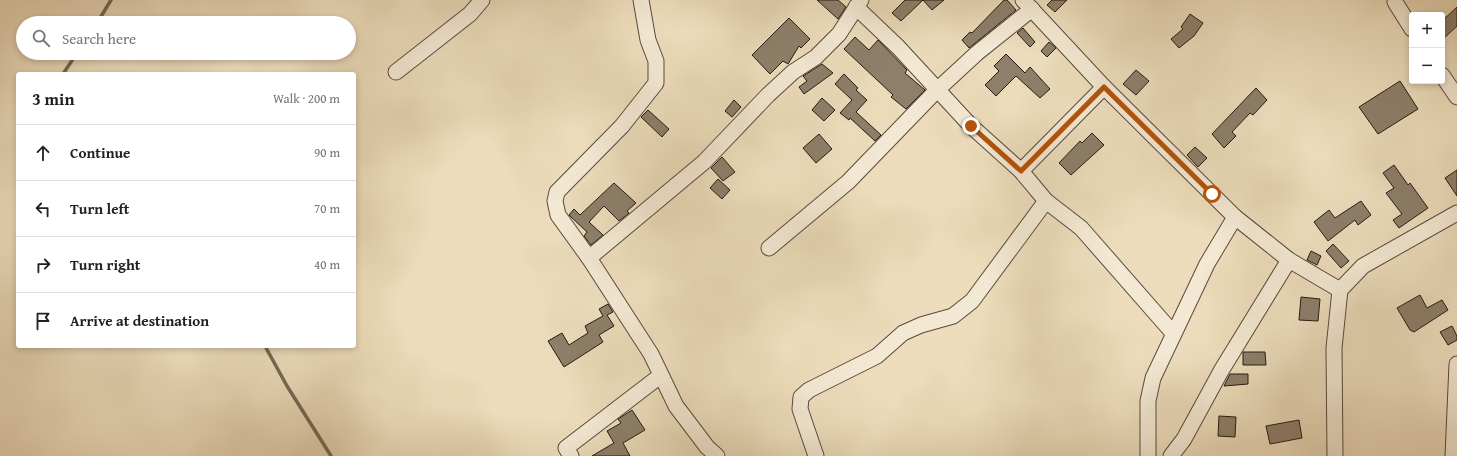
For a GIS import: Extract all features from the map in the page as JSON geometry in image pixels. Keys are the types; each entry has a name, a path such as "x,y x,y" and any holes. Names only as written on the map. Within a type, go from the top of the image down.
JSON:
{"street":[{"path":"396,72 470,14 482,0"},
{"path":"641,0 648,40 656,61 656,83 622,126 557,192 555,201 558,215 589,258 651,354 660,376 676,406 707,447 717,456"},
{"path":"1394,2 1409,24"},
{"path":"589,258 704,162 721,142 768,95 793,72 816,57 839,34 859,4 971,126 1021,171 1046,201 1081,228 1173,333"},
{"path":"770,248 848,182 937,90 1028,4 1104,87 1235,217 1289,260 1340,290"},
{"path":"1445,79 1457,97"},
{"path":"1021,171 1104,87"},
{"path":"816,456 800,409 801,396 809,390 877,356 903,333 921,325 952,316 972,301 1046,201"},
{"path":"1335,456 1334,348 1340,290 1363,266 1457,213"},
{"path":"1148,456 1148,401 1153,378 1207,264 1235,217"},
{"path":"1170,456 1184,439 1221,371 1289,260"},
{"path":"1454,456 1457,364"},
{"path":"571,456 566,448 660,376"}],"building":[{"path":"817,0 838,0 846,7 838,19"},
{"path":"905,0 923,0 901,21 892,13"},
{"path":"923,0 944,0 932,10"},
{"path":"1004,0 1007,0 1016,10 969,48 962,40 970,32 972,33"},
{"path":"1052,0 1067,0 1055,12 1047,5"},
{"path":"1457,7 1457,26 1445,37 1445,18"},
{"path":"1190,14 1203,23 1194,36 1179,48 1171,39 1183,29 1181,27"},
{"path":"789,18 810,39 801,48 799,46 788,64 783,61 770,74 752,55"},
{"path":"1023,28 1035,42 1030,47 1017,33"},
{"path":"855,37 869,50 878,40 907,70 905,73 925,90 906,109 891,97 893,95 844,49"},
{"path":"1049,42 1056,48 1047,57 1041,51"},
{"path":"1006,54 1025,73 1030,67 1050,89 1040,98 1016,76 996,96 985,85 999,71 994,66"},
{"path":"822,64 833,73 804,94 799,87 807,81 803,76"},
{"path":"1136,70 1149,81 1136,95 1123,84"},
{"path":"844,74 858,88 856,90 867,100 856,112 881,135 875,141 850,118 849,120 840,113 852,100 835,84"},
{"path":"1400,81 1418,109 1378,134 1359,107"},
{"path":"1256,88 1267,100 1253,115 1250,113 1232,132 1236,136 1224,148 1212,134"},
{"path":"822,98 835,110 824,121 812,110"},
{"path":"734,100 741,107 732,117 725,111"},
{"path":"648,110 669,129 662,137 641,117"},
{"path":"1092,133 1104,145 1071,175 1059,163 1080,141 1082,143"},
{"path":"819,134 832,149 816,163 803,148"},
{"path":"1195,147 1207,158 1198,167 1187,155"},
{"path":"722,157 735,172 723,181 711,168"},
{"path":"1394,165 1408,185 1410,183 1428,208 1399,228 1393,220 1402,214 1386,193 1394,188 1383,173"},
{"path":"1457,170 1457,196 1445,178"},
{"path":"718,179 730,190 722,199 710,188"},
{"path":"614,183 636,203 627,211 629,213 619,221 604,206 589,222 603,235 591,245 584,236 587,232 569,215 574,209 580,215"},
{"path":"1361,201 1371,215 1358,225 1355,220 1328,241 1314,222 1329,210 1335,218"},
{"path":"1333,244 1349,261 1341,268 1326,251"},
{"path":"1311,251 1321,256 1317,265 1307,260"},
{"path":"1420,295 1427,308 1442,300 1448,310 1414,332 1410,330 1397,308"},
{"path":"1301,297 1320,299 1318,321 1299,320"},
{"path":"608,304 613,312 607,315 614,326 599,335 603,342 564,367 548,341 562,333 569,345 588,333 585,326 603,316 599,309"},
{"path":"1452,326 1457,336 1457,340 1448,345 1440,332"},
{"path":"1243,352 1265,352 1266,365 1243,365"},
{"path":"1230,374 1248,374 1248,384 1224,386"},
{"path":"632,410 645,430 623,443 630,456 592,456 614,443 607,431 621,423 618,419"},
{"path":"1219,416 1236,417 1235,437 1218,436"},
{"path":"1299,420 1302,438 1270,444 1266,426"}],"waterway":[{"path":"101,16 111,0"},
{"path":"64,72 72,60"},
{"path":"266,348 287,386 331,456"}],"route":[{"path":"971,126 1021,171 1104,87 1212,194"}]}
